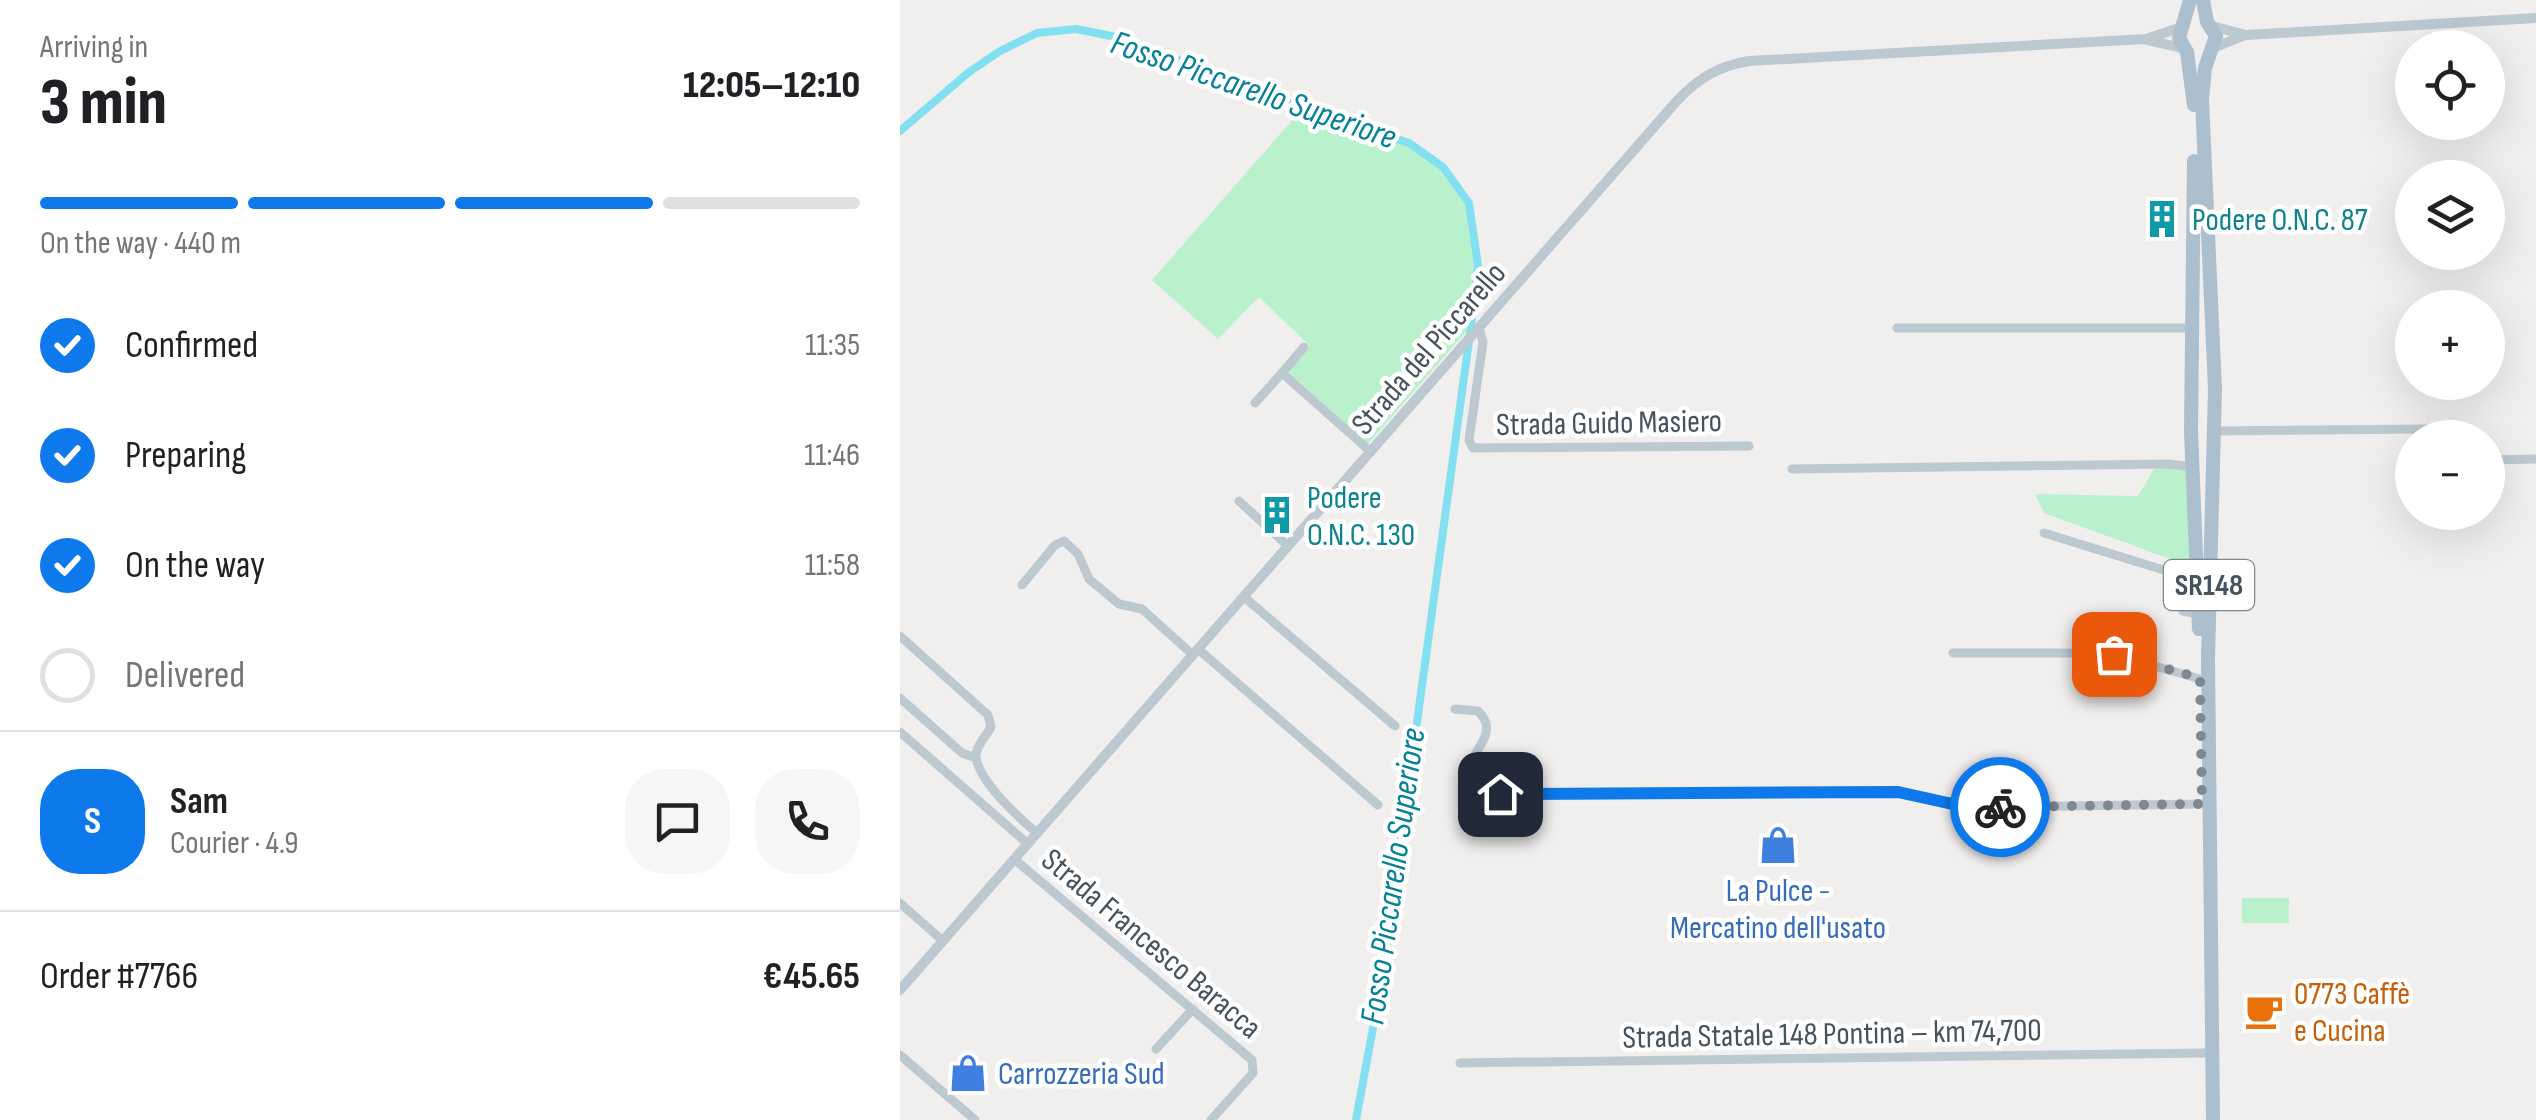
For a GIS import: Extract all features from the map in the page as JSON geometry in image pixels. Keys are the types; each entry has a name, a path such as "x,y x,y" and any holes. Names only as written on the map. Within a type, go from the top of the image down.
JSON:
{"main road":[{"name":"SR148","path":"2190,0 2178,38 2185,50 2194,107 2192,467 2199,614 2206,1120"},
{"name":"SR148","path":"2203,0 2216,36 2203,85 2214,430 2208,658 2214,1120"},
{"path":"2184,25 2196,18 2209,23"},
{"path":"2185,50 2198,56 2210,51"}],"street":[{"path":"2210,51 2246,35 2536,18"},
{"path":"2209,23 2246,35"},
{"name":"Strada del Piccarello","path":"900,990 904,976 943,941 1682,95 1717,69 1740,62 2146,39 2184,25"},
{"name":"Strada del Piccarello","path":"2146,39 2185,50"},
{"name":"Strada Guido Masiero","path":"1479,328 1483,344 1469,440 1473,448 1749,446"},
{"path":"1897,328 2191,328"},
{"path":"1255,403 1304,347"},
{"path":"1282,373 1371,452"},
{"path":"2214,430 2395,429"},
{"path":"2505,460 2536,459"},
{"path":"1792,468 2166,464 2192,467"},
{"path":"1239,501 1288,546"},
{"path":"2044,533 2167,571 2179,584 2183,611 2199,614"},
{"path":"1022,584 1054,545 1064,542 1078,554 1088,578 1119,604 1145,611 1378,805"},
{"path":"1244,597 1395,726"},
{"path":"900,636 990,718 976,758"},
{"path":"1952,652 2110,653 2200,678"},
{"path":"900,698 960,752 976,758 1000,799 1037,833"},
{"path":"1456,709 1478,711 1485,721 1483,746 1469,765 1469,828"},
{"path":"900,732 1028,844"},
{"path":"900,752 910,740"},
{"path":"1469,794 1898,792 1991,808 2202,804"},
{"name":"Strada Francesco Baracca","path":"1014,859 1250,1058 1255,1067 1212,1120"},
{"path":"900,903 943,941"},
{"path":"1156,1049 1193,1009"},
{"name":"Strada Statale 148 Pontina – km 74,700","path":"1460,1064 2204,1052"},
{"path":"900,1055 975,1120"}],"green space":[{"path":"1303,108 1409,143 1443,167 1469,203 1478,265 1471,326 1368,444 1288,372 1310,346 1259,297 1218,339 1152,280"},
{"path":"2156,466 2186,469 2192,567 2044,513 2035,494 2138,496"},
{"path":"2242,898 2289,898 2289,923 2242,923"}],"waterway":[{"name":"Fosso Piccarello Superiore","path":"900,131 1000,51 1037,33 1076,29 1121,38 1303,108 1409,143 1443,167 1469,203 1478,265 1471,326 1382,979 1356,1120"}],"way so far":[{"path":"2000,807 2202,804 2200,678 2114,654"}],"place":[{"name":"Podere O.N.C. 87","path":"2162,219"},
{"name":"Podere O.N.C. 130","path":"1277,515"},
{"name":"La Pulce - Mercatino dell'usato","path":"1778,845"},
{"name":"0773 Caffè e Cucina","path":"2264,1011"},
{"name":"Carrozzeria Sud","path":"968,1073"}],"route":[{"path":"1500,794 1898,792 1957,805 2000,807"}]}
